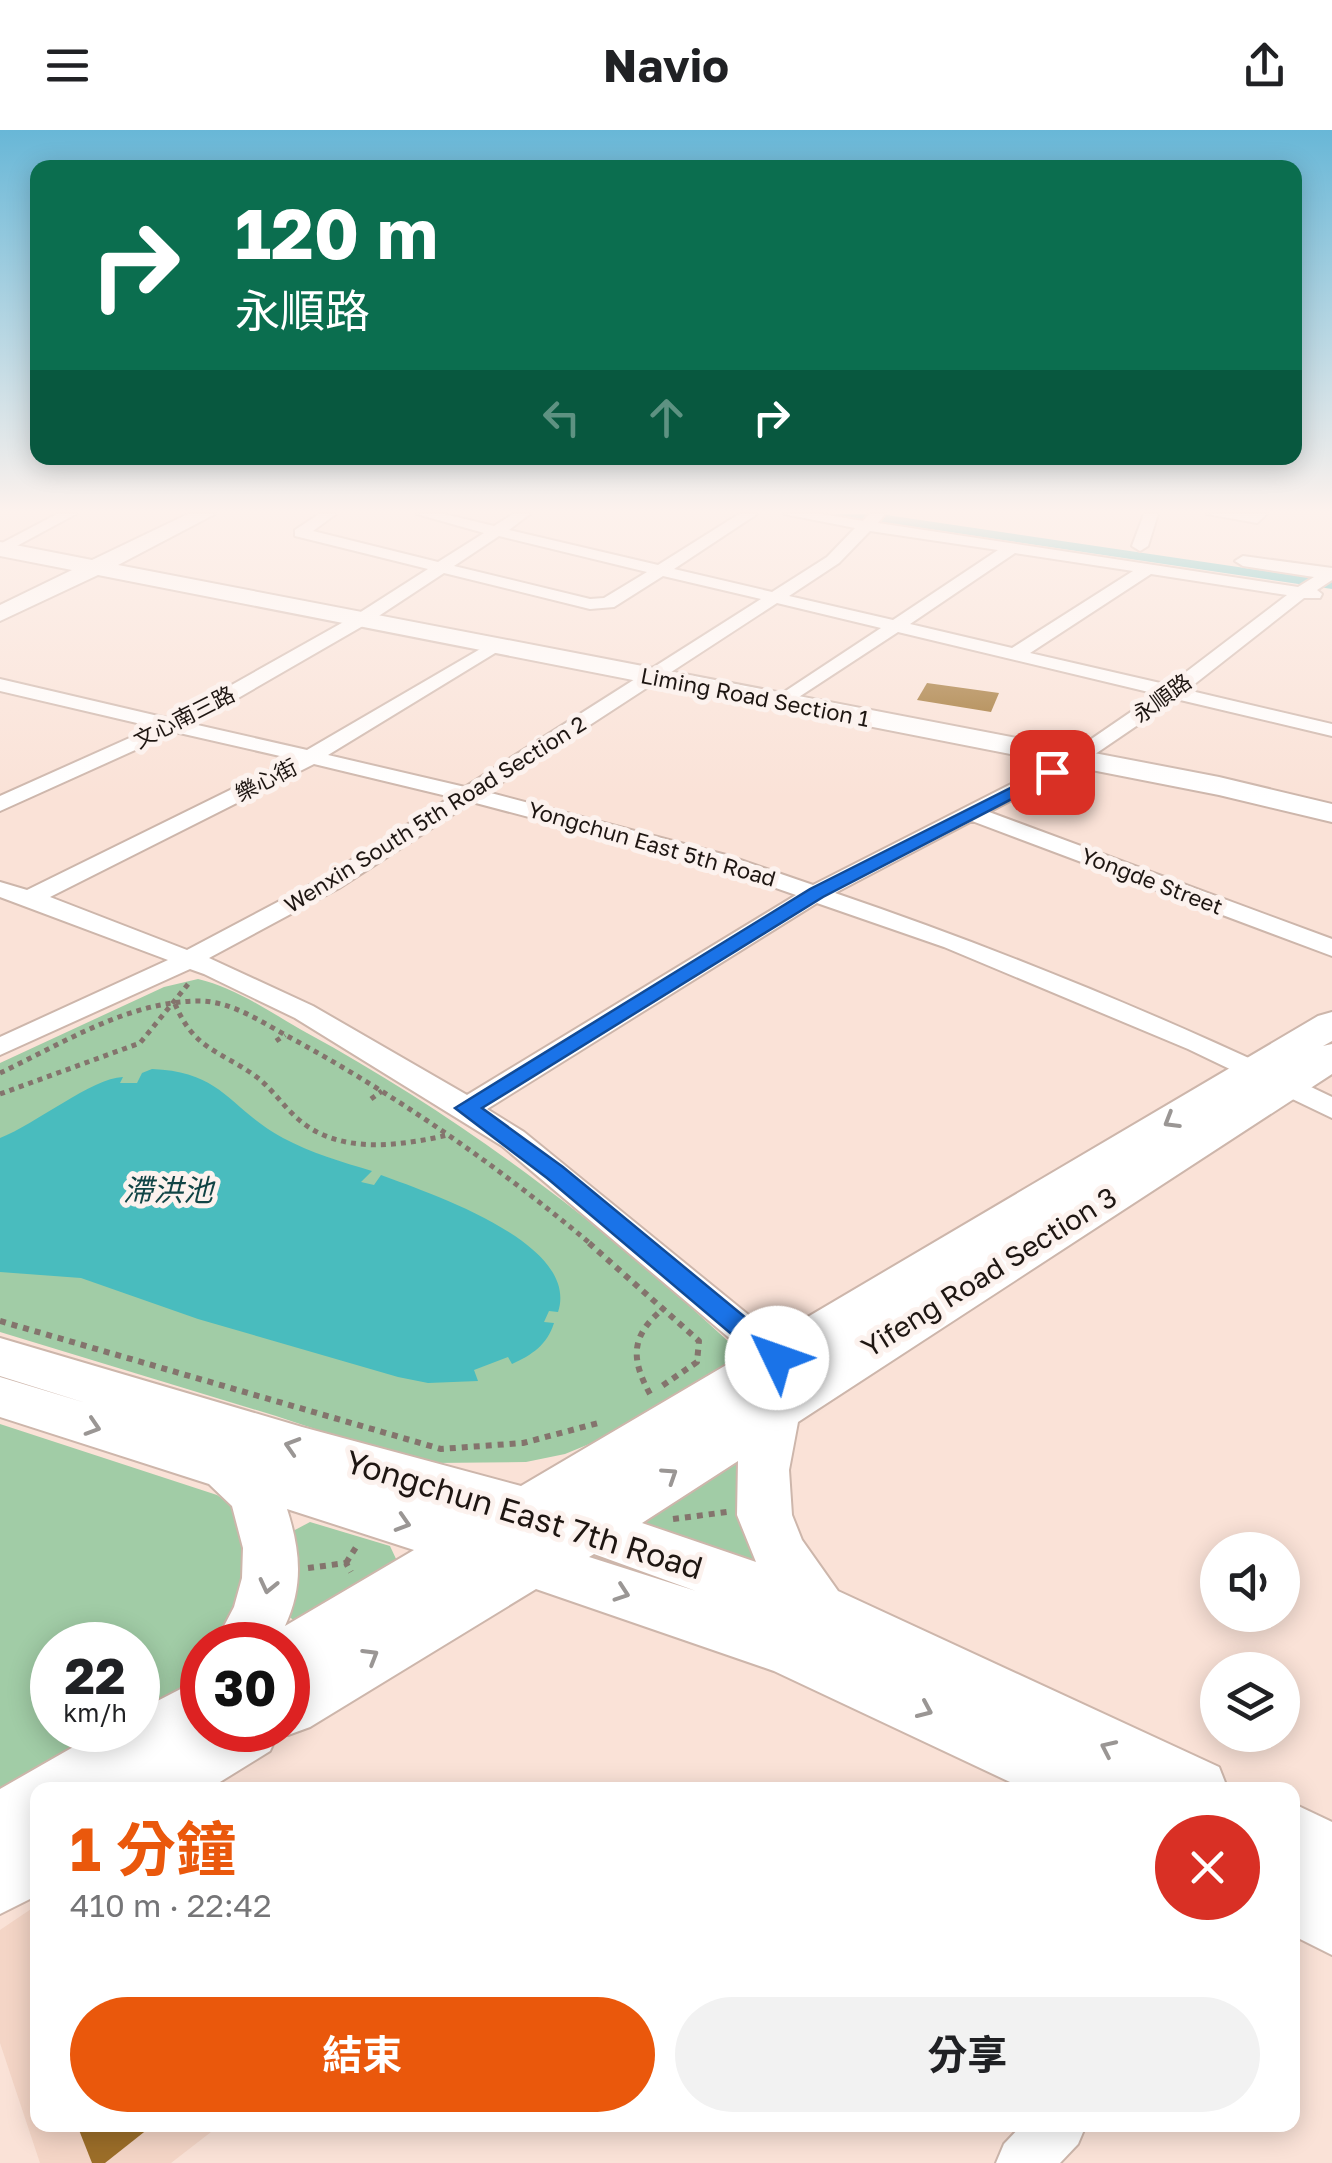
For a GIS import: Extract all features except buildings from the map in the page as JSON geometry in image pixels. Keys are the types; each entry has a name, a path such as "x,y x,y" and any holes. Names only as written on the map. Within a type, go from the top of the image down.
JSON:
{"street":[{"name":"Liming Road Section 1","path":"309,609 1332,812"},
{"name":"文心南三路","path":"0,804 175,725 377,609"},
{"name":"Wenxin South 5th Road Section 2","path":"0,1047 191,969 471,796 649,676 757,609"},
{"path":"829,609 1332,730"},
{"path":"782,702 898,626 934,609"},
{"path":"1017,653 1086,609"},
{"name":"永順路","path":"458,1122 816,893 1074,759 1172,693 1279,609"},
{"path":"973,643 995,627"},
{"name":"樂心街","path":"29,898 310,758 494,646"},
{"name":"Yongchun East 5th Road","path":"0,686 630,835 816,893 953,942 1198,1043 1332,1109"},
{"name":"Yongde Street","path":"972,813 1332,948"},
{"path":"0,889 304,1012 458,1122 513,1139 576,1189 776,1383 758,1482 762,1513 781,1559 818,1610"},
{"name":"Yifeng Road Section 3","path":"310,1691 530,1536 1270,1079 1332,1024"},
{"name":"Yifeng Road Section 3","path":"1270,1079 1332,1056"},
{"name":"Yongchun East 7th Road","path":"0,1357 302,1448 530,1536 1000,1742 1077,1782"},
{"name":"Yifeng Road Section 3","path":"530,1536 588,1528 776,1383"},
{"name":"Yongchun East 7th Road","path":"0,1397 472,1544 530,1536"},
{"path":"228,1469 256,1495 272,1548 272,1578 256,1622"},
{"name":"Yongchun East 7th Road","path":"588,1528 818,1610 1179,1782"},
{"path":"310,1643 472,1544"},
{"path":"74,1782 180,1720"},
{"path":"160,1782 211,1752"},
{"path":"0,1825 30,1808"},
{"path":"1313,1853 1332,1921"},
{"path":"0,1880 30,1862"},
{"path":"1023,2163 1052,2132"}],"path":[{"path":"0,1094 140,1044 174,1002 191,969"},
{"path":"174,1002 192,1040 271,1087 314,1132 374,1145 399,1145 458,1122"},
{"path":"0,1073 133,1014 174,1002 220,1002 337,1062 382,1091 458,1122 700,1341 696,1362 640,1401"},
{"path":"276,1042 285,1035"},
{"path":"371,1099 382,1091"},
{"path":"650,1394 638,1373 634,1346 642,1326 664,1308"},
{"path":"0,1321 441,1448 513,1447 556,1438 611,1418"},
{"path":"660,1520 745,1510"},
{"path":"346,1563 363,1536"},
{"path":"290,1570 346,1563"},
{"path":"346,1563 352,1576"}],"shaded area":[{"path":"30,1910 30,2132 211,2132 171,2163 40,2163 0,2043 0,1930"}],"green space":[{"path":"198,979 254,1002 475,1137 632,1256 730,1343 735,1362 599,1440 565,1454 526,1462 431,1463 408,1460 0,1332 0,1063 164,987"},
{"path":"0,1424 217,1495 233,1509 242,1526 246,1565 233,1622 180,1622 180,1690 160,1702 160,1622 30,1622 30,1752 75,1752 0,1796"},
{"path":"747,1444 776,1575 617,1524"},
{"path":"310,1522 390,1546 397,1561 296,1622 287,1615 293,1531"}],"water":[{"name":"滯洪池","path":"152,1069 176,1072 211,1084 283,1138 372,1171 361,1182 374,1185 381,1175 403,1183 464,1208 525,1243 547,1264 559,1287 558,1312 549,1311 544,1322 554,1323 543,1343 512,1364 508,1357 474,1370 478,1381 428,1383 198,1319 81,1278 0,1272 0,1138 96,1085 123,1077 120,1083 137,1083 142,1073"}],"route":[{"path":"777,1358 555,1172 466,1108 816,893 1052,772"}]}
